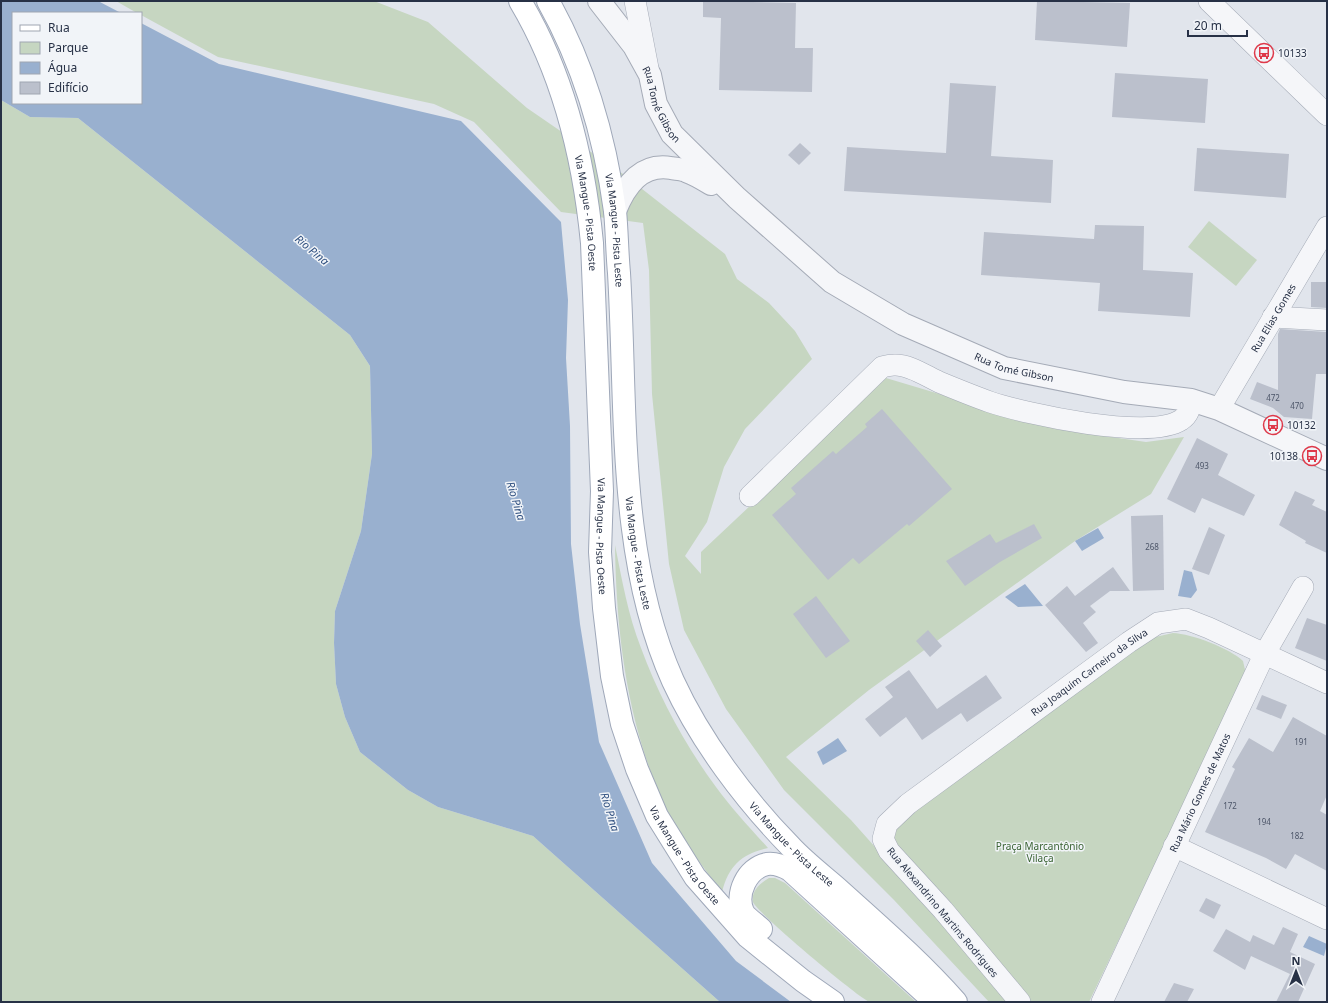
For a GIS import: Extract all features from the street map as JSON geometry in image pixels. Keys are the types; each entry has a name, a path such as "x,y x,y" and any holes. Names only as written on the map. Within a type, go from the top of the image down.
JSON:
{"main road":[{"name":"Via Mangue - Pista Oeste","path":"520,1 551,66 560,91 572,132 583,184 592,243 602,492 600,552 612,676 622,724 637,769 657,816 695,876 748,937 803,981 833,1002"},
{"name":"Via Mangue - Pista Leste","path":"548,1 568,40 597,122 615,211 631,514 641,576 652,621 672,679 692,718 713,753 790,847 885,931 956,1002"},
{"path":"840,1002 744,913 741,902 742,889 746,879 761,866 776,864 790,870 935,1002"}],"street":[{"name":"Rua Tomé Gibson","path":"599,1 634,46 650,74 656,104 672,134 736,198 832,282 903,324 1004,368 1124,392 1191,400 1219,410 1327,459"},
{"path":"635,1 650,74"},
{"path":"1209,1 1327,115"},
{"name":"Rua Tomé Gibson","path":"615,211 622,194 634,178 649,169 665,167 685,170 736,198"},
{"name":"Rua Elias Gomes","path":"1219,410 1327,227"},
{"path":"1273,317 1327,320"},
{"path":"750,496 882,367 895,364 914,370 939,382 997,404 1038,414 1096,424 1136,428 1165,426 1181,420 1189,412 1191,400"},
{"name":"Rua Mário Gomes de Matos","path":"1102,1002 1264,655 1303,586"},
{"name":"Rua Joaquim Carneiro da Silva","path":"884,839 887,824 908,804 1129,642 1158,623 1186,619 1210,628 1264,655 1327,683"},
{"name":"Rua Alexandrino Martins Rodrigues","path":"884,839 889,851 944,910 1020,1002"},
{"path":"1174,846 1327,919"}],"green space":[{"path":"116,1 374,1 428,22 527,108 623,174 725,254 737,279 769,303 795,331 812,359 745,429 724,467 707,522 685,556 701,574 701,552 886,378 1056,429 1146,442 1184,437 1151,494 1075,541 869,690 786,757 851,820 1013,1002 989,1002 894,900 784,790 726,709 684,630 669,564 652,394 649,270 643,223 561,212 474,122 434,104 218,57 142,16 142,12 135,12"},
{"path":"1,100 30,117 78,118 350,335 370,366 372,454 361,531 335,611 334,643 336,684 345,717 360,752 408,790 438,807 533,836 720,1002 1,1002"},
{"path":"1209,221 1257,260 1236,286 1188,247"},
{"path":"615,545 636,636 664,702 683,737 716,787 768,848 744,857 738,862 728,875 722,892 692,852 666,809 643,750 629,693 620,634 617,604"},
{"name":"Praça Marcantônio Vilaça","path":"1173,633 1210,642 1229,651 1243,661 1246,674 1089,1002 1024,1002 891,842 893,825 1151,638"},
{"path":"769,878 775,878 785,883 916,1002 870,1002 848,987 809,955 758,909 753,902 753,894 757,888 762,882"}],"water":[{"name":"Rio Pina","path":"1,1 98,1 119,12 12,12 12,104 142,104 142,24 219,64 461,121 561,222 568,300 566,358 570,426 571,544 580,624 599,742 652,863 736,961 791,1002 720,1002 533,836 438,807 408,790 360,752 345,717 336,684 334,643 335,611 361,531 372,454 370,366 350,335 78,118 30,117 1,100"},
{"path":"1098,528 1104,538 1082,551 1075,541"},
{"path":"1184,570 1192,572 1197,590 1191,598 1178,596"},
{"path":"1025,584 1043,606 1018,607 1005,597"},
{"path":"838,738 847,751 823,765 817,752"},
{"path":"1309,936 1327,944 1324,956 1303,947"}],"building":[{"path":"703,1 796,3 795,48 813,48 812,92 719,90 721,18 703,17"},
{"path":"1037,1 1130,3 1127,47 1035,40"},
{"path":"1115,73 1208,79 1205,123 1112,117"},
{"path":"950,83 996,86 991,156 1053,160 1051,203 844,191 847,147 946,153"},
{"path":"800,143 811,153 799,165 788,155"},
{"path":"1197,148 1289,154 1286,198 1194,191"},
{"path":"1095,225 1144,226 1143,270 1193,273 1190,317 1098,311 1100,283 981,275 984,232 1094,239"},
{"path":"1311,282 1327,282 1327,308 1311,307"},
{"path":"1280,329 1327,332 1327,374 1316,374 1312,419 1284,417 1273,408 1250,399 1257,382 1278,390 1278,334"},
{"path":"882,409 952,489 909,526 907,524 859,564 853,558 828,580 772,515 796,494 791,488 833,451 836,454 867,427 865,424"},
{"path":"1197,438 1228,454 1218,475 1255,495 1244,516 1202,498 1195,513 1167,499"},
{"path":"1295,491 1315,500 1312,505 1327,512 1327,553 1305,543 1306,541 1279,525"},
{"path":"1163,515 1164,590 1133,591 1131,516"},
{"path":"1034,524 1042,538 1000,562 965,586 946,561 990,534 996,543"},
{"path":"1209,527 1225,535 1209,575 1192,569"},
{"path":"1113,567 1130,591 1110,591 1090,606 1096,612 1083,623 1098,643 1086,652 1045,605 1067,586 1075,596"},
{"path":"816,596 850,641 826,658 793,614"},
{"path":"1307,618 1327,625 1327,661 1295,648"},
{"path":"928,630 942,646 930,657 916,641"},
{"path":"909,670 937,709 986,675 1002,698 967,722 961,713 922,740 906,717 880,737 865,719 893,697 885,687"},
{"path":"1262,695 1287,705 1281,719 1256,709"},
{"path":"1293,717 1327,736 1327,795 1320,811 1327,815 1327,871 1295,854 1286,869 1266,858 1205,832 1235,769 1232,767 1249,738 1273,752"},
{"path":"1206,898 1221,905 1214,919 1199,911"},
{"path":"1283,927 1298,934 1290,952 1315,964 1298,1002 1276,1002 1290,974 1251,956 1245,970 1213,951 1226,929 1250,942 1253,935 1274,945"},
{"path":"1174,983 1194,989 1187,1002 1164,1002"}],"place":[{"name":"10133","path":"1264,53"},
{"name":"10132","path":"1273,425"},
{"name":"10138","path":"1312,456"}]}
